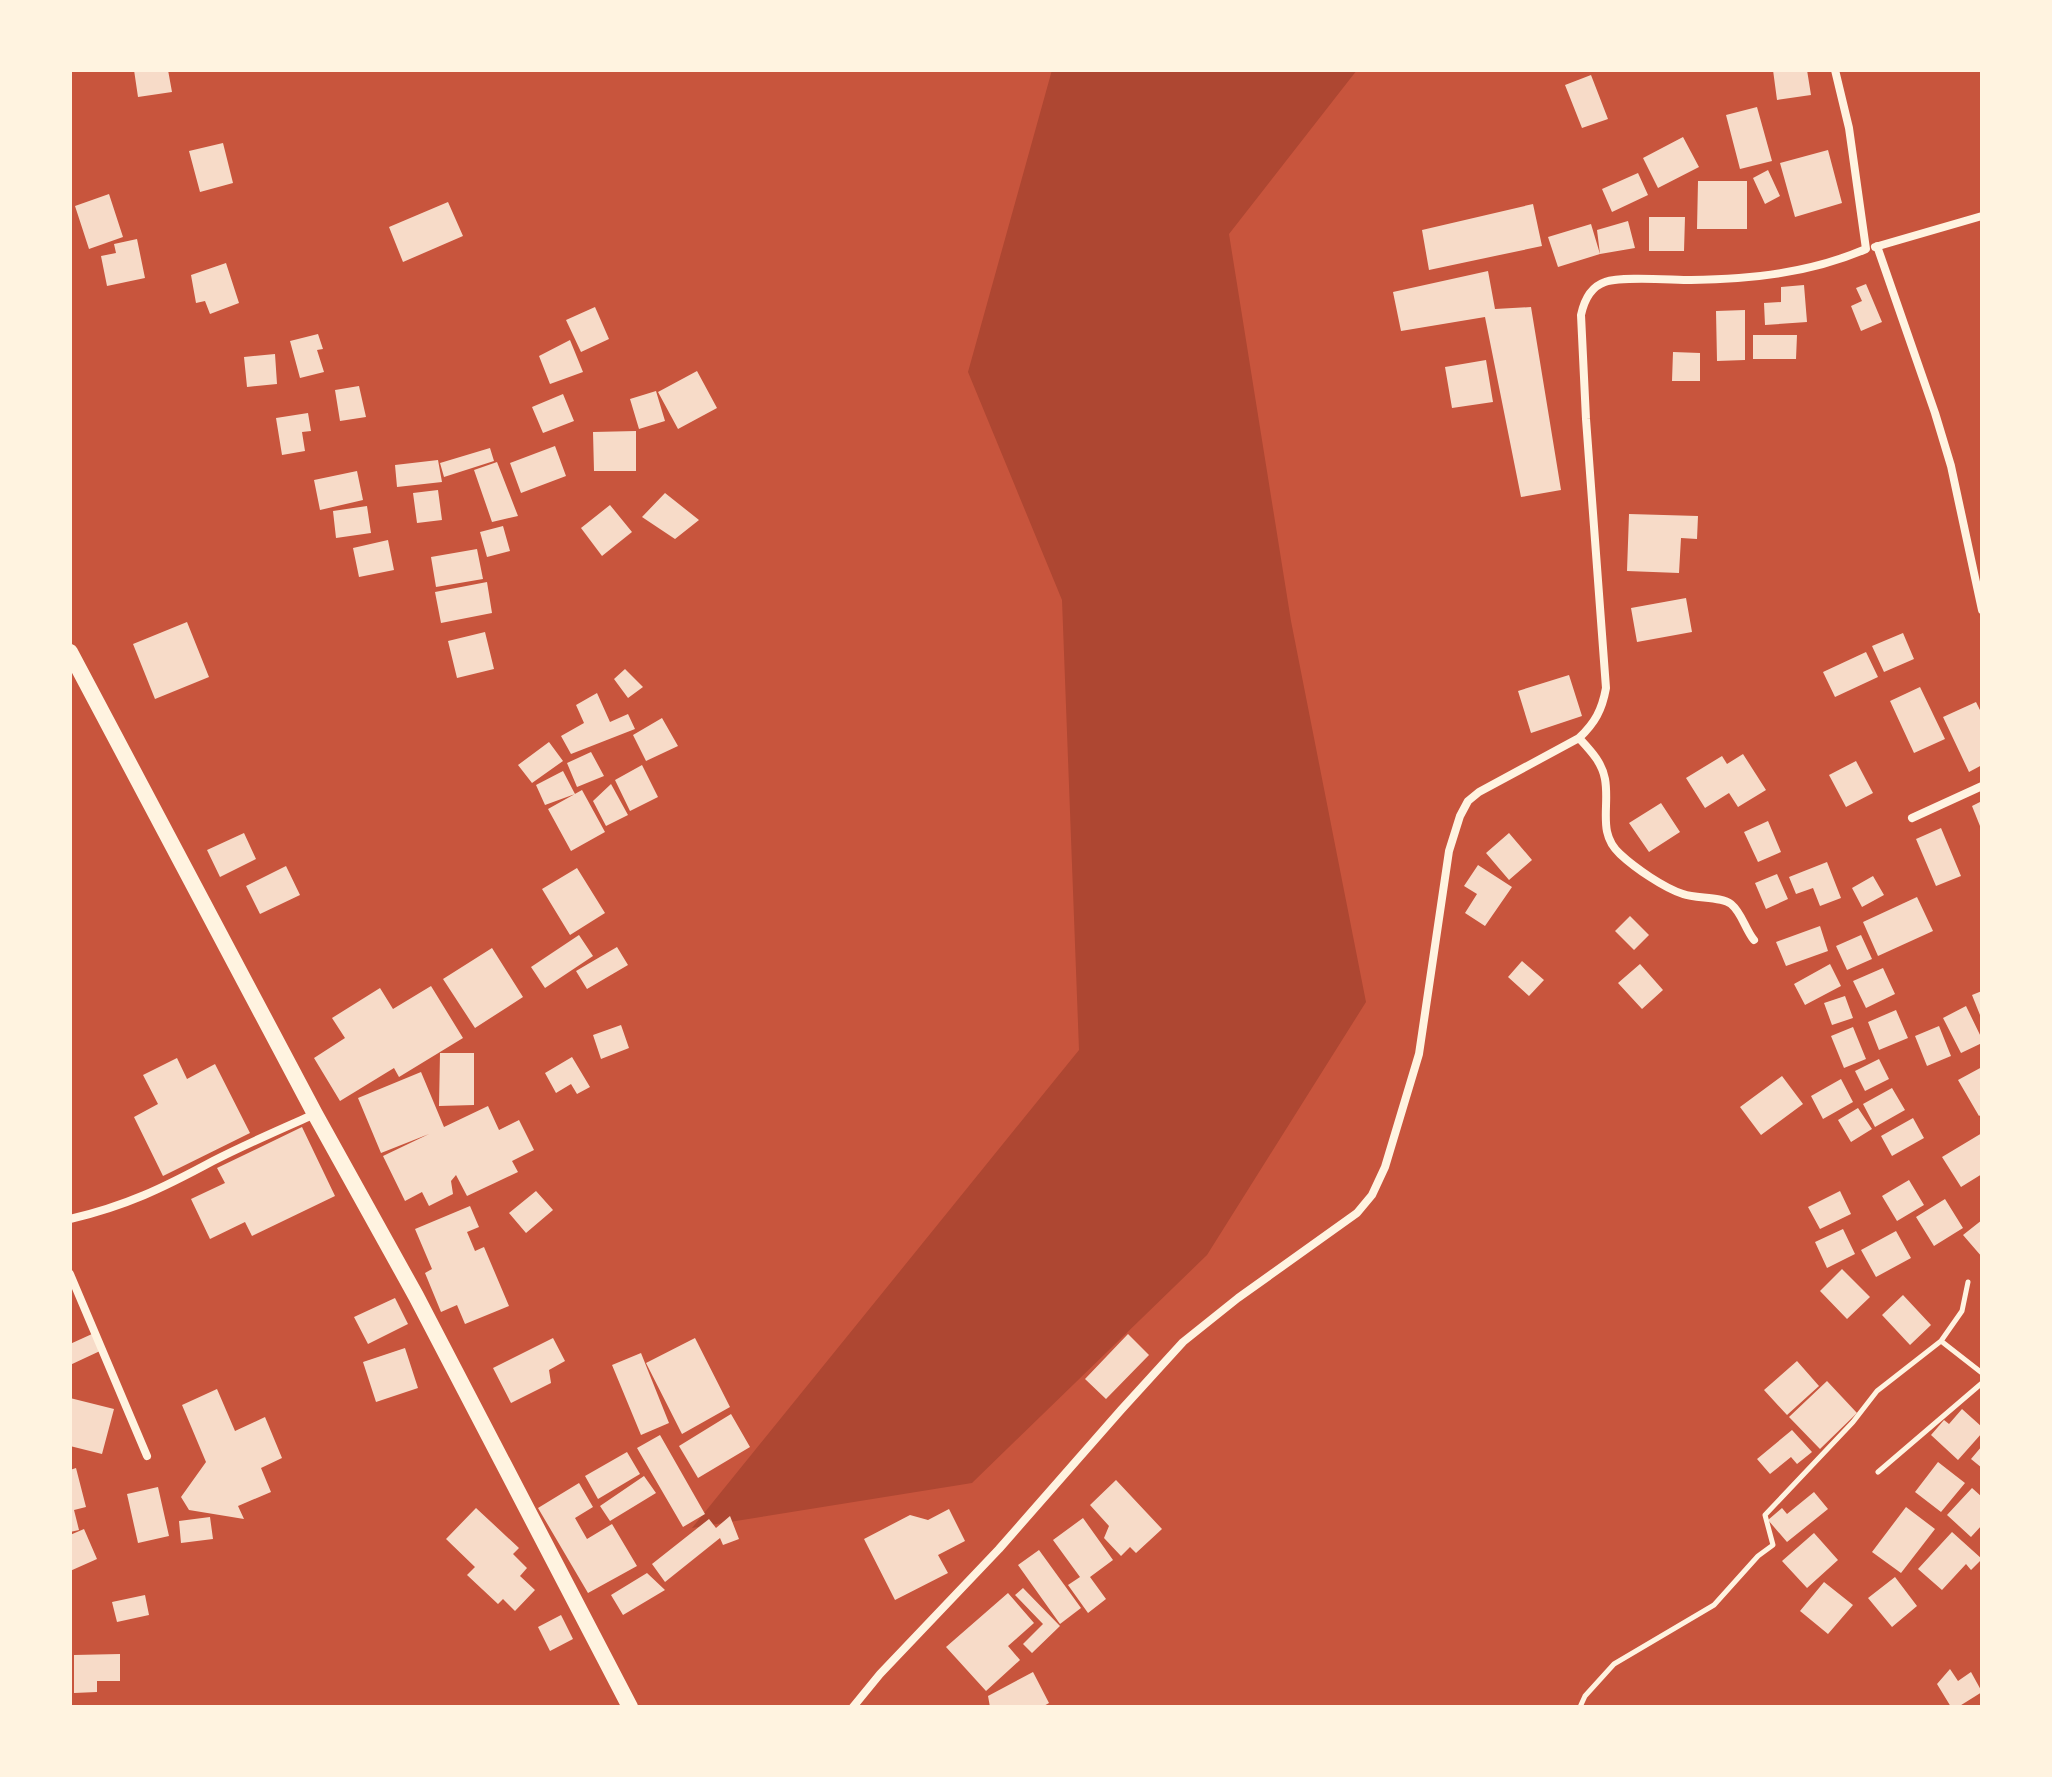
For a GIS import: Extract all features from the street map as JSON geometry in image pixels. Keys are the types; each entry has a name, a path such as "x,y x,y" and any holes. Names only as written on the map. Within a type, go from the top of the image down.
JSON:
{"main road":[{"path":"70,652 315,1114 416,1296 630,1707"}],"street":[{"path":"1835,70 1849,128 1866,249"},
{"path":"853,1707 1183,1342 1238,1298 1357,1213 1372,1195 1385,1167 1419,1054 1442,890 1449,851 1460,816 1468,801 1479,792 1579,738 1592,726 1602,707 1606,688 1581,315 1591,291 1607,281 1776,275 1841,260 1866,249 1982,216"},
{"path":"1877,246 1951,466 1982,610"},
{"path":"1579,738 1593,753 1605,777 1607,837 1619,854 1657,881 1683,894 1732,905 1754,940"},
{"path":"1912,818 1982,786"},
{"path":"70,1219 141,1198 315,1114"},
{"path":"70,1274 147,1456"}],"path":[{"path":"1580,1707 1585,1696 1614,1664 1714,1605 1758,1556 1773,1545 1765,1515 1853,1422 1877,1391 1941,1341 1962,1311 1968,1282"},
{"path":"1941,1341 1982,1373"},
{"path":"1878,1472 1982,1383"}],"shaded area":[{"path":"1052,70 1357,70 1229,234 1291,621 1366,1002 1207,1255 972,1483 692,1528 1079,1050 1062,600 968,372"}],"building":[{"path":"134,70 168,70 172,92 138,97"},
{"path":"1773,70 1807,70 1811,95 1777,100"},
{"path":"1591,75 1608,119 1582,128 1565,85"},
{"path":"1757,107 1772,161 1740,169 1726,115"},
{"path":"1683,137 1699,167 1658,188 1643,158"},
{"path":"223,143 233,183 200,192 189,151"},
{"path":"1828,150 1842,203 1795,217 1780,163"},
{"path":"1768,170 1780,196 1765,204 1753,178"},
{"path":"1638,173 1648,195 1612,212 1602,189"},
{"path":"1698,181 1747,181 1747,229 1697,229"},
{"path":"109,194 123,237 89,249 75,206"},
{"path":"448,202 463,236 403,262 389,227"},
{"path":"1533,204 1542,246 1429,270 1422,230"},
{"path":"1649,217 1685,217 1684,251 1649,251"},
{"path":"1628,221 1635,248 1600,254 1597,230"},
{"path":"1591,224 1600,254 1558,267 1548,237"},
{"path":"137,239 145,278 107,286 101,256 116,253 114,244"},
{"path":"226,263 239,303 210,314 205,301 196,303 191,275"},
{"path":"1488,271 1495,309 1531,307 1561,490 1521,497 1485,317 1401,331 1393,292"},
{"path":"1866,284 1882,322 1861,331 1851,306 1862,301 1856,288"},
{"path":"1804,285 1807,322 1765,325 1764,303 1781,302 1781,287"},
{"path":"595,307 609,339 581,352 566,320"},
{"path":"1745,310 1745,360 1717,361 1716,311"},
{"path":"318,334 323,349 317,350 324,372 300,378 290,341"},
{"path":"1753,335 1797,335 1796,359 1753,359"},
{"path":"570,340 583,372 550,384 539,356"},
{"path":"1673,352 1700,353 1700,381 1672,381"},
{"path":"275,354 277,384 247,387 244,357"},
{"path":"1486,360 1493,402 1452,408 1445,367"},
{"path":"697,371 717,408 678,429 658,392"},
{"path":"359,386 366,417 340,421 335,390"},
{"path":"656,391 665,421 639,429 630,399"},
{"path":"563,394 574,421 543,433 532,407"},
{"path":"308,413 311,431 302,432 305,451 282,455 276,418"},
{"path":"636,431 636,471 594,471 593,432"},
{"path":"555,446 566,476 521,493 510,463"},
{"path":"490,448 494,461 444,477 440,463"},
{"path":"438,460 442,482 397,487 395,465"},
{"path":"497,462 518,516 492,522 474,470"},
{"path":"357,471 363,500 320,510 314,480"},
{"path":"438,490 442,520 417,523 413,493"},
{"path":"665,493 699,520 675,539 642,517"},
{"path":"610,505 632,532 602,556 581,528"},
{"path":"367,506 371,533 336,538 333,511"},
{"path":"1629,514 1698,516 1697,539 1681,538 1679,573 1627,571"},
{"path":"503,526 510,551 487,557 480,532"},
{"path":"388,540 394,570 359,577 353,548"},
{"path":"477,549 483,579 436,587 431,557"},
{"path":"487,582 492,613 441,623 435,592"},
{"path":"1686,598 1692,632 1637,642 1631,608"},
{"path":"187,622 209,677 155,699 133,644"},
{"path":"485,632 494,669 457,678 448,641"},
{"path":"1903,633 1914,659 1884,672 1872,646"},
{"path":"1866,652 1878,677 1835,697 1823,672"},
{"path":"625,669 643,687 628,698 614,679"},
{"path":"1569,675 1582,716 1531,733 1518,691"},
{"path":"1920,687 1945,739 1914,753 1890,701"},
{"path":"597,693 610,722 628,714 635,729 571,754 561,736 584,723 576,705"},
{"path":"1976,702 1982,714 1982,765 1969,772 1943,717"},
{"path":"662,718 678,746 646,761 633,735"},
{"path":"549,742 563,761 532,783 518,765"},
{"path":"591,752 604,776 577,787 567,763"},
{"path":"1743,754 1766,790 1738,807 1729,793 1705,808 1686,778 1722,756 1727,764"},
{"path":"1856,761 1873,793 1846,807 1829,775"},
{"path":"642,765 658,797 630,811 615,780"},
{"path":"563,771 575,794 545,805 536,785"},
{"path":"611,784 628,815 606,826 593,801"},
{"path":"582,790 605,832 571,851 548,809"},
{"path":"1982,801 1982,831 1972,806"},
{"path":"1661,803 1680,832 1649,852 1629,823"},
{"path":"1768,821 1781,852 1758,862 1744,832"},
{"path":"1941,828 1961,876 1936,886 1916,839"},
{"path":"244,833 256,859 220,877 207,850"},
{"path":"1509,833 1532,860 1509,880 1486,853"},
{"path":"1827,862 1841,898 1820,906 1813,888 1796,894 1789,877"},
{"path":"1478,865 1512,887 1485,926 1465,913 1477,894 1464,886"},
{"path":"286,866 300,895 260,914 246,886"},
{"path":"577,868 605,913 570,935 542,889"},
{"path":"1777,874 1788,899 1766,909 1755,883"},
{"path":"1873,876 1884,895 1862,907 1852,888"},
{"path":"1917,897 1933,931 1878,956 1863,922"},
{"path":"1630,916 1649,935 1634,950 1615,931"},
{"path":"1820,926 1828,951 1786,966 1776,942"},
{"path":"579,935 593,956 545,988 531,967"},
{"path":"1861,935 1872,959 1847,970 1836,946"},
{"path":"617,947 628,965 587,989 576,971"},
{"path":"492,948 523,997 475,1028 443,979"},
{"path":"1522,961 1544,980 1529,996 1508,977"},
{"path":"1640,964 1663,990 1642,1009 1618,983"},
{"path":"1830,964 1841,986 1805,1005 1794,984"},
{"path":"1883,968 1895,994 1866,1008 1853,981"},
{"path":"431,986 463,1038 399,1077 394,1068 340,1101 314,1058 345,1038 332,1018 380,988 393,1009"},
{"path":"1982,991 1982,1020 1972,995"},
{"path":"1845,996 1853,1018 1832,1025 1824,1003"},
{"path":"1966,1006 1982,1043 1961,1053 1943,1018"},
{"path":"1896,1010 1908,1038 1879,1050 1868,1022"},
{"path":"621,1025 629,1048 601,1059 593,1035"},
{"path":"1939,1026 1951,1056 1927,1066 1915,1036"},
{"path":"1853,1027 1866,1059 1844,1068 1831,1036"},
{"path":"440,1053 474,1053 474,1105 439,1106"},
{"path":"572,1057 590,1087 577,1094 571,1084 556,1093 545,1073"},
{"path":"177,1058 187,1079 215,1064 250,1133 163,1176 134,1117 158,1104 143,1075"},
{"path":"1879,1059 1889,1079 1865,1091 1855,1071"},
{"path":"1982,1067 1982,1114 1979,1116 1958,1080"},
{"path":"421,1072 444,1127 488,1106 499,1130 519,1120 534,1150 512,1161 518,1172 467,1196 456,1175 451,1181 453,1194 429,1206 422,1192 405,1201 383,1156 429,1134 381,1153 358,1098"},
{"path":"1782,1076 1803,1104 1761,1135 1740,1107"},
{"path":"1841,1079 1853,1102 1823,1119 1811,1096"},
{"path":"1892,1088 1905,1110 1875,1127 1863,1104"},
{"path":"1858,1108 1872,1129 1851,1142 1838,1120"},
{"path":"1913,1118 1924,1138 1892,1156 1881,1136"},
{"path":"302,1127 335,1196 252,1236 245,1222 210,1239 191,1199 225,1183 217,1168"},
{"path":"1982,1133 1982,1174 1961,1187 1942,1157"},
{"path":"1909,1180 1924,1205 1897,1221 1882,1196"},
{"path":"536,1191 553,1210 526,1233 509,1213"},
{"path":"1840,1191 1851,1214 1820,1229 1808,1207"},
{"path":"1945,1199 1963,1228 1934,1246 1916,1217"},
{"path":"470,1206 479,1227 467,1232 475,1251 484,1247 509,1306 465,1324 457,1305 441,1312 425,1273 432,1269 415,1229"},
{"path":"1982,1220 1982,1257 1963,1235"},
{"path":"1843,1229 1855,1254 1827,1268 1815,1242"},
{"path":"1896,1231 1911,1258 1876,1277 1861,1250"},
{"path":"1842,1269 1870,1297 1847,1319 1820,1291"},
{"path":"1903,1295 1931,1325 1910,1345 1882,1315"},
{"path":"395,1298 408,1324 368,1344 354,1317"},
{"path":"92,1334 100,1351 70,1365 70,1344"},
{"path":"1128,1334 1149,1355 1106,1399 1085,1379"},
{"path":"553,1338 565,1361 549,1370 551,1383 511,1403 493,1368"},
{"path":"695,1338 730,1407 682,1434 646,1363"},
{"path":"405,1348 418,1388 376,1402 363,1362"},
{"path":"641,1353 669,1423 641,1435 612,1365"},
{"path":"1797,1361 1819,1386 1787,1415 1764,1390"},
{"path":"1827,1381 1857,1413 1820,1449 1789,1417"},
{"path":"217,1389 235,1431 265,1417 282,1458 261,1468 271,1492 238,1506 244,1519 189,1510 181,1497 206,1462 182,1405"},
{"path":"70,1398 114,1409 102,1454 70,1446"},
{"path":"1962,1409 1982,1427 1982,1433 1958,1460 1931,1435 1944,1420 1949,1424"},
{"path":"731,1414 750,1447 698,1478 679,1446"},
{"path":"1792,1430 1812,1452 1797,1464 1791,1457 1770,1474 1757,1459"},
{"path":"660,1435 705,1514 683,1527 637,1448"},
{"path":"1982,1446 1982,1468 1971,1459"},
{"path":"627,1452 640,1474 598,1499 585,1476"},
{"path":"1938,1462 1965,1483 1941,1512 1915,1492"},
{"path":"76,1468 86,1507 74,1510 79,1530 70,1532 70,1470"},
{"path":"644,1476 656,1493 610,1521 600,1506"},
{"path":"1116,1480 1162,1529 1136,1553 1130,1547 1121,1556 1104,1538 1109,1526 1090,1505"},
{"path":"579,1483 593,1507 575,1518 587,1539 612,1524 637,1566 588,1593 538,1508"},
{"path":"158,1487 169,1536 138,1543 127,1494"},
{"path":"1972,1488 1982,1497 1982,1525 1971,1537 1947,1515"},
{"path":"1814,1492 1828,1509 1787,1542 1768,1520 1782,1508 1787,1514"},
{"path":"1906,1507 1935,1529 1901,1573 1872,1552"},
{"path":"476,1508 519,1548 513,1554 527,1568 520,1576 535,1590 515,1611 503,1599 498,1604 467,1575 475,1567 446,1539"},
{"path":"949,1509 965,1541 938,1555 948,1573 895,1600 864,1539 910,1515 928,1520"},
{"path":"730,1516 739,1539 723,1545 720,1538 665,1582 652,1564 709,1519 716,1528"},
{"path":"210,1517 213,1539 181,1543 179,1521"},
{"path":"1083,1518 1113,1560 1090,1577 1106,1599 1088,1613 1068,1585 1080,1577 1053,1540"},
{"path":"84,1529 97,1559 70,1571 70,1535"},
{"path":"1952,1532 1982,1559 1971,1570 1966,1564 1942,1590 1918,1569"},
{"path":"1814,1533 1838,1560 1807,1588 1782,1561"},
{"path":"1039,1550 1081,1608 1060,1624 1018,1565"},
{"path":"647,1573 665,1590 623,1615 611,1595"},
{"path":"1895,1577 1917,1606 1892,1627 1868,1598"},
{"path":"1824,1582 1853,1605 1828,1634 1800,1611"},
{"path":"1023,1588 1060,1626 1032,1653 1023,1644 1043,1624 1015,1595"},
{"path":"1008,1593 1034,1623 1008,1646 1020,1660 986,1691 946,1647"},
{"path":"145,1595 149,1615 117,1622 112,1602"},
{"path":"561,1615 573,1639 550,1651 538,1627"},
{"path":"120,1654 120,1681 97,1681 97,1692 74,1693 74,1655"},
{"path":"1950,1669 1958,1681 1971,1672 1982,1692 1958,1707 1951,1707 1937,1684"},
{"path":"1033,1672 1049,1703 1042,1707 990,1707 988,1696"}]}
